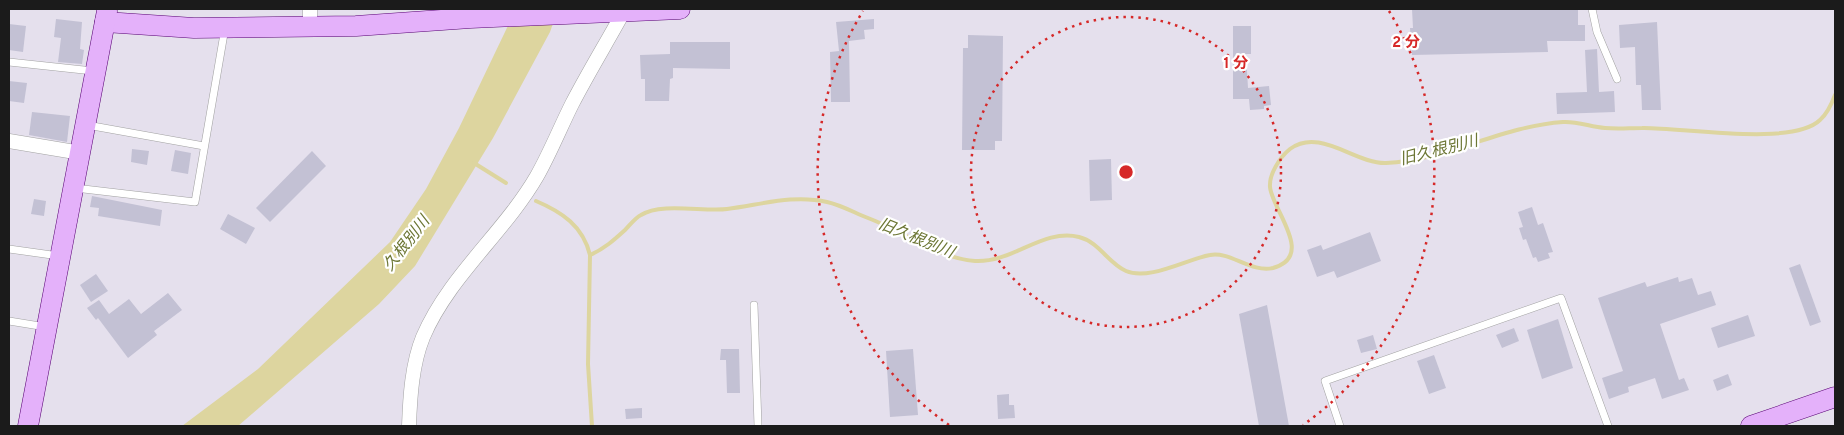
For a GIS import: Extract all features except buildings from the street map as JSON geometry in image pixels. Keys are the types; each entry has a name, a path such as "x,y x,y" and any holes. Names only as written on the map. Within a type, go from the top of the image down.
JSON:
{"street":[{"path":"28,426 82,152 106,16 194,28 225,28 310,18 356,26 470,18 680,9"},
{"path":"409,426 415,365 423,338 436,310 504,224 536,176 573,102 624,11"},
{"path":"9,141 82,152"},
{"path":"1752,426 1835,397"}],"lane":[{"path":"1592,9 1596,32 1617,79"},
{"path":"74,188 195,202 225,28"},
{"path":"9,62 96,72"},
{"path":"86,125 204,146"},
{"path":"9,249 60,256"},
{"path":"1340,426 1325,381 1561,298 1608,426"},
{"path":"754,305 758,426"},
{"path":"9,321 47,327"}],"water":[{"name":"久根別川","path":"516,9 558,9 550,32 493,138 415,266 379,304 238,426 182,426 258,369 390,242 426,189 459,128"}],"waterway":[{"name":"旧久根別川","path":"592,426 588,364 590,255 609,244 637,218 649,211 671,208 718,210 777,201 814,200 843,207 881,223 934,250 975,261 1002,257 1040,241 1066,236 1079,237 1092,243 1114,263 1126,271 1135,273 1157,271 1210,255 1225,256 1257,268 1265,269 1273,268 1285,262 1291,254 1288,232 1272,197 1270,182 1276,166 1283,156 1290,149 1301,143 1325,144 1374,162 1386,163 1409,161 1431,156 1518,130 1563,122 1610,128 1660,128 1735,134 1786,132 1806,128 1820,120 1827,112 1835,95"},
{"path":"474,163 506,183"},
{"path":"536,201 563,215 570,221 582,236 590,255"}]}
